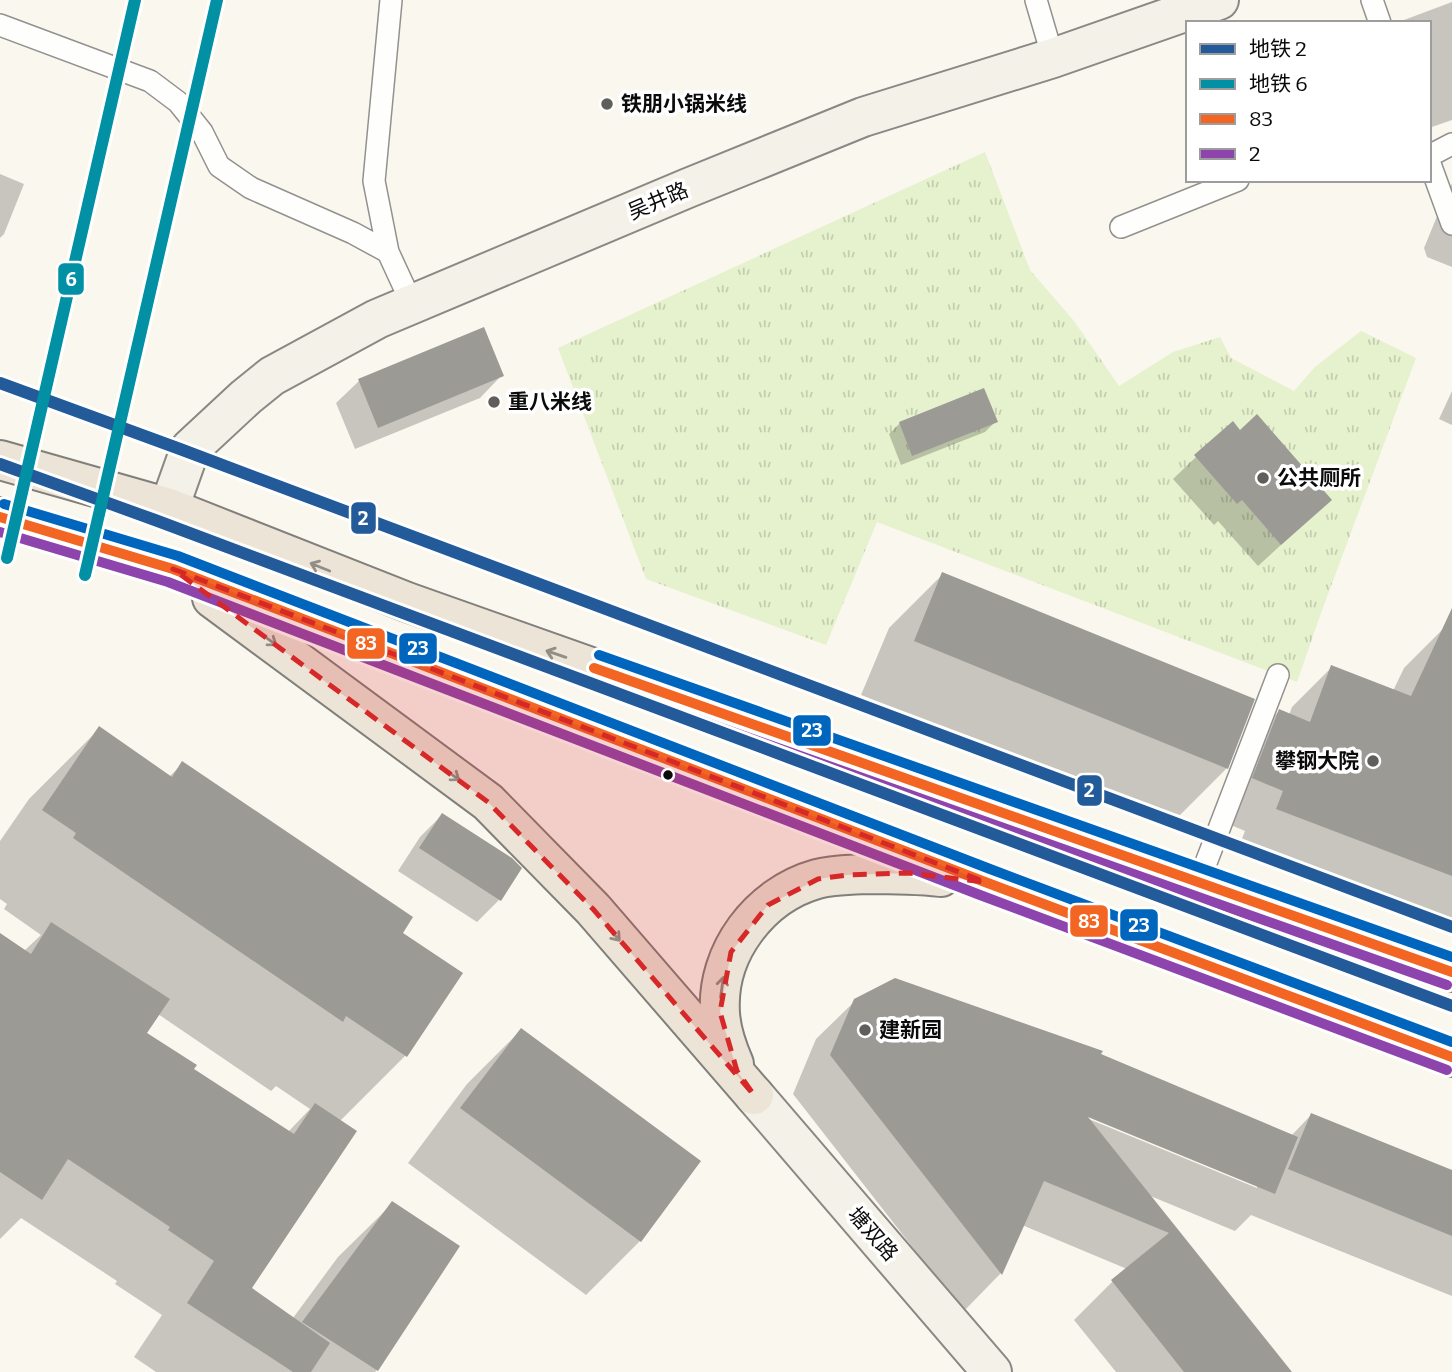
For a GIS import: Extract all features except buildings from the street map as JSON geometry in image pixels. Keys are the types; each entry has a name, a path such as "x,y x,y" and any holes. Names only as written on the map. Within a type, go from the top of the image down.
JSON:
{"main road":[{"path":"0,460 169,508 407,602 1452,972"},
{"path":"0,517 173,569 985,882 1452,1057"},
{"path":"173,569 488,802 593,909 754,1095"},
{"path":"754,1095 737,1071 725,1042 720,1002 722,981 731,952 747,926 768,905 791,890 818,879 847,875 908,873 985,882"}],"street":[{"name":"吴井路","path":"169,508 190,449 246,397 272,376 377,319 863,117 1054,58 1219,0"},
{"name":"塘双路","path":"754,1095 992,1372"}],"lane":[{"path":"391,0 374,181 388,252 412,304"},
{"path":"1036,0 1054,58"},
{"path":"1372,0 1379,21"},
{"path":"0,24 150,82 178,102 202,132 219,166 251,188 353,233 388,252"},
{"path":"1431,158 1452,144"},
{"path":"1431,165 1452,224"},
{"path":"1121,227 1233,182"},
{"path":"1199,881 1278,675"}],"highlighted area":[{"path":"173,569 985,882 908,873 847,875 818,879 768,905 731,952 720,1012 737,1071 754,1095 593,909 488,802"}],"green space":[{"path":"985,152 1030,270 1074,321 1119,386 1173,352 1220,337 1231,358 1294,391 1315,367 1361,331 1416,358 1297,682 877,522 826,645 646,579 558,348"}],"metro line":[{"name":"6","path":"7,558 135,0"},
{"name":"6","path":"85,575 217,0"},
{"name":"2","path":"0,383 1452,927"},
{"name":"2","path":"0,464 1452,1006"}],"transit line":[{"name":"23","path":"4,504 178,556 990,869 1452,1042"},
{"name":"83","path":"0,517 173,569 985,882 1452,1057"},
{"name":"2","path":"0,532 168,582 980,895 1447,1070"},
{"name":"23","path":"599,655 1452,957"},
{"name":"83","path":"594,668 1452,972"},
{"name":"2","path":"589,681 1447,985"}],"place":[{"name":"铁朋小锅米线","path":"607,104"},
{"name":"重八米线","path":"494,402"},
{"name":"公共厕所","path":"1263,478"},
{"name":"攀钢大院","path":"1373,761"},
{"name":"建新园","path":"865,1030"}]}
